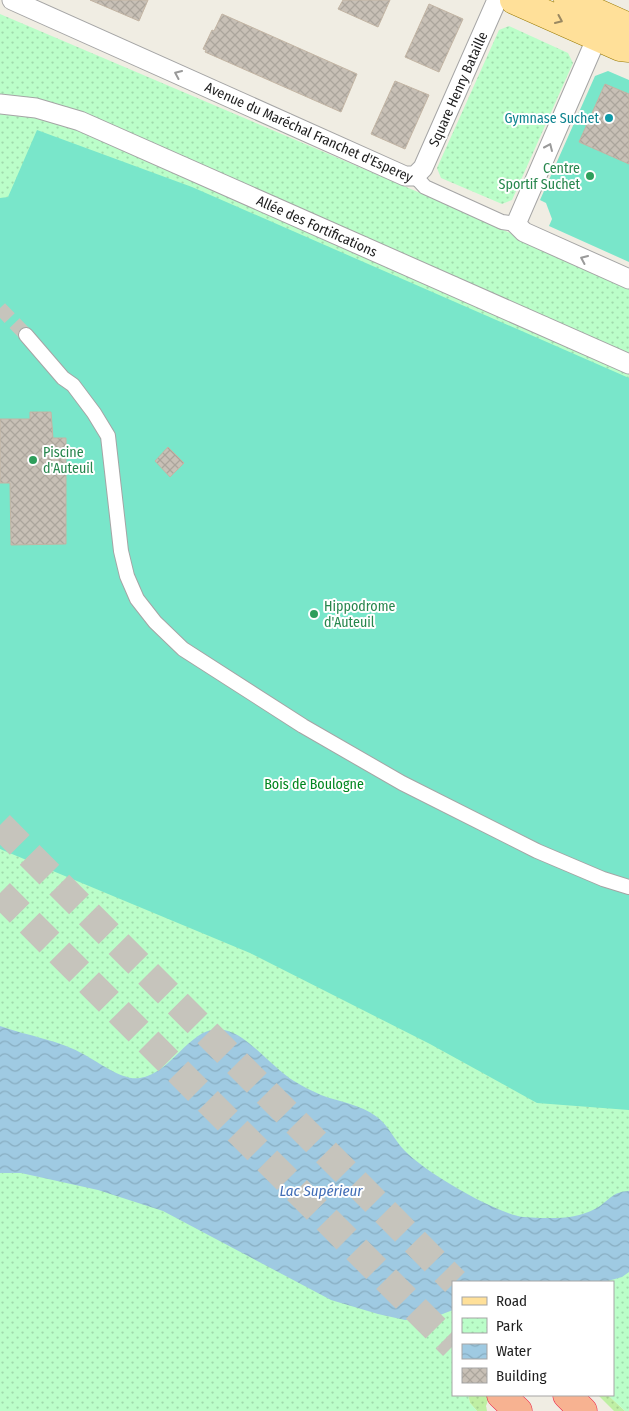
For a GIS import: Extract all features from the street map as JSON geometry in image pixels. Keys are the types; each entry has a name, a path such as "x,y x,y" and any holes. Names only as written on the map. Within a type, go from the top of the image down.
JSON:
{"highway":[{"path":"502,1396 518,1411"},
{"path":"567,1396 583,1411"}],"main road":[{"path":"514,0 620,47 629,48"},
{"path":"568,0 629,27"}],"street":[{"name":"Avenue du Maréchal Franchet d'Esperey","path":"12,0 406,176 415,176 425,187 502,222 516,224 524,232 629,279"},
{"name":"Square Henry Bataille","path":"415,176 423,168 497,0"},
{"path":"516,224 597,37"},
{"name":"Allée des Fortifications","path":"0,104 36,108 80,121 629,364"},
{"path":"26,335 63,378 73,385 108,436 121,551 127,576 137,599 155,622 183,649 302,726 402,783 537,851 603,879 629,887"}],"green space":[{"name":"Hippodrome d'Auteuil","path":"0,14 425,195 629,286 629,1411 625,1411 609,1396 614,1396 614,1281 452,1281 452,1396 468,1396 470,1403 477,1411 0,1411"},
{"path":"509,26 568,53 573,63 512,200 502,204 441,178 437,168 499,30"},
{"name":"Centre Sportif Suchet","path":"608,71 629,80 629,262 549,226 552,219 546,203 540,200 595,76"},
{"name":"Hippodrome d'Auteuil","path":"37,130 192,187 629,378 629,1110 537,1103 430,1044 250,953 0,849 0,198 8,197"},
{"path":"468,1396 490,1396 486,1406 487,1411 477,1411 470,1403"},
{"path":"599,1396 609,1396 625,1411 614,1411"}],"water":[{"name":"Lac Supérieur","path":"0,1026 65,1046 119,1074 133,1078 152,1074 204,1033 215,1029 228,1031 236,1034 253,1046 286,1076 300,1085 321,1095 357,1106 377,1117 401,1147 428,1170 479,1200 511,1214 523,1217 549,1218 579,1215 600,1206 616,1194 629,1191 629,1272 622,1277 608,1281 452,1281 452,1310 432,1318 405,1320 331,1300 163,1211 98,1190 21,1173 0,1173"}],"building":[{"path":"90,0 148,0 139,21"},
{"path":"343,0 390,0 378,27 338,9"},
{"path":"429,4 463,19 439,72 405,57"},
{"path":"222,14 357,74 341,112 205,52 206,50 203,49"},
{"path":"395,81 429,95 405,149 371,134"},
{"name":"Gymnase Suchet","path":"605,84 629,94 629,164 579,142"},
{"name":"Piscine d'Auteuil","path":"30,412 51,412 53,438 66,438 66,544 11,545 10,483 0,483 0,419 30,419"},
{"path":"168,447 184,463 170,477 155,461"}],"tunnel":[{"path":"0,308 26,335"},
{"path":"0,825 454,1281"},
{"path":"0,893 452,1345"}],"place":[{"name":"Gymnase Suchet","path":"609,118"},
{"name":"Centre Sportif Suchet","path":"590,176"},
{"name":"Piscine d'Auteuil","path":"33,460"},
{"name":"Hippodrome d'Auteuil","path":"314,614"}],"park label":[{"name":"Bois de Boulogne","path":"314,784"}]}
